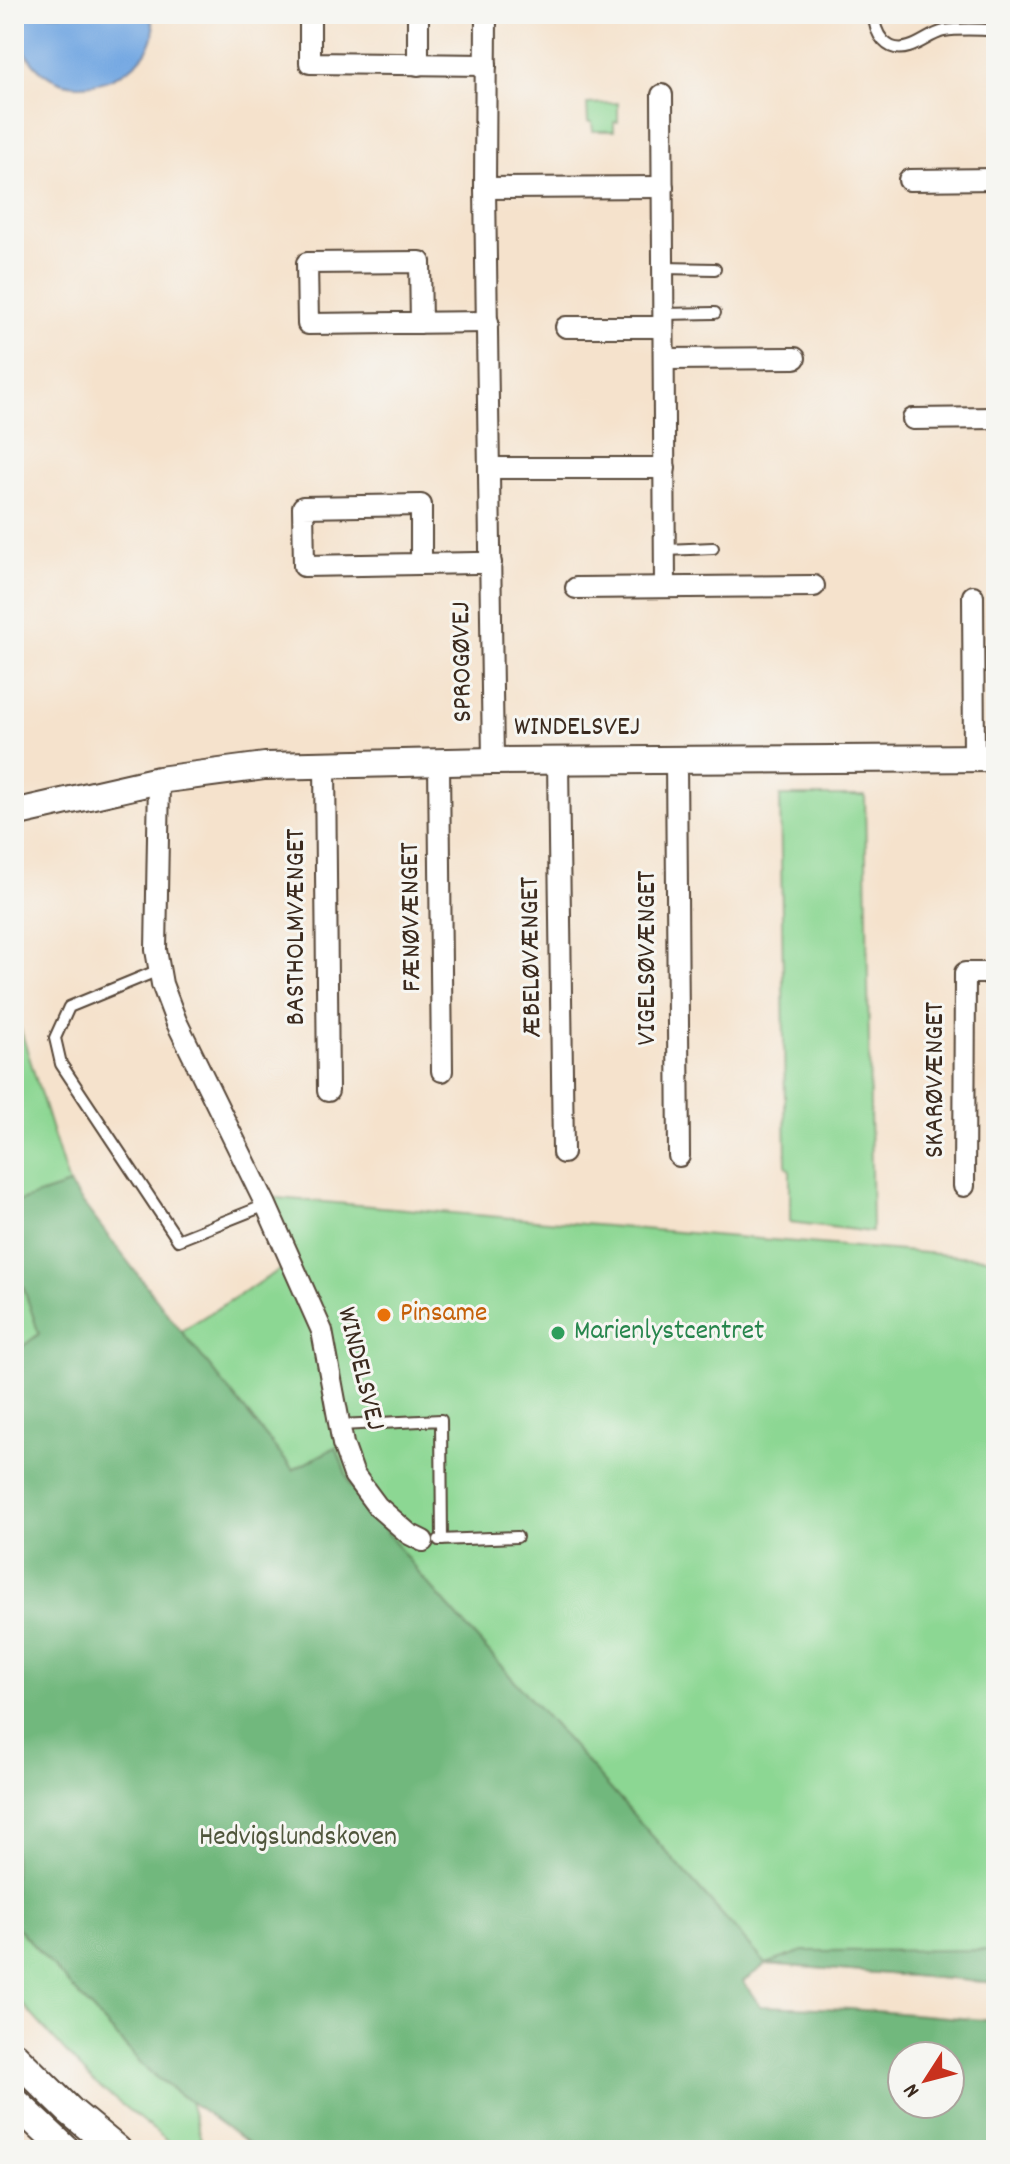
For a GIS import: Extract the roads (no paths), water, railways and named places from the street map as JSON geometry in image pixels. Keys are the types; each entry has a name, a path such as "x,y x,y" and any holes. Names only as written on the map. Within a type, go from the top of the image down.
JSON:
{"main road":[{"path":"14,2056 70,2111 117,2150"},
{"path":"14,2101 66,2150"}],"street":[{"path":"310,14 310,63 486,65"},
{"path":"418,14 418,65"},
{"name":"SPROGØVEJ","path":"486,14 485,188 493,761"},
{"path":"662,95 665,587"},
{"path":"909,180 996,179"},
{"path":"485,188 663,187"},
{"path":"421,323 420,262 307,263 308,324 421,323 488,322"},
{"path":"566,327 663,320"},
{"path":"665,359 795,358"},
{"path":"913,419 996,418"},
{"path":"490,468 665,468"},
{"name":"SPROGØVEJ","path":"421,564 421,505 303,507 304,566 491,563"},
{"path":"576,588 814,586"},
{"path":"973,596 985,758"},
{"name":"WINDELSVEJ","path":"14,813 159,780 265,766 493,761 985,758"},
{"name":"VIGELSØVÆNGET","path":"676,760 679,1156"},
{"name":"ÆBELØVÆNGET","path":"558,761 563,1153"},
{"name":"FÆNØVÆNGET","path":"439,762 442,1071"},
{"name":"BASTHOLMVÆNGET","path":"325,763 328,1091"},
{"name":"WINDELSVEJ","path":"159,780 156,950 159,970 176,1021 266,1205 322,1331 351,1465 377,1506 409,1534 433,1540"},
{"name":"SKARØVÆNGET","path":"964,1186 965,973 996,973"}],"lane":[{"path":"874,14 877,34 885,43 897,48 910,47 930,35 946,31 996,30"},
{"path":"663,268 715,269"},
{"path":"663,320 715,313"},
{"path":"666,550 713,548"},
{"path":"159,970 69,1007 55,1038 61,1064 178,1240 266,1205"},
{"path":"340,1425 441,1420 433,1540 517,1537"}],"water":[{"path":"24,14 147,14 153,29 150,45 139,61 121,74 100,82 78,85 55,80 30,59 22,42"}],"place":[{"name":"Pinsame","path":"384,1315"},
{"name":"Marienlystcentret","path":"558,1333"}],"park label":[{"name":"Hedvigslundskoven","path":"298,1839"}]}
